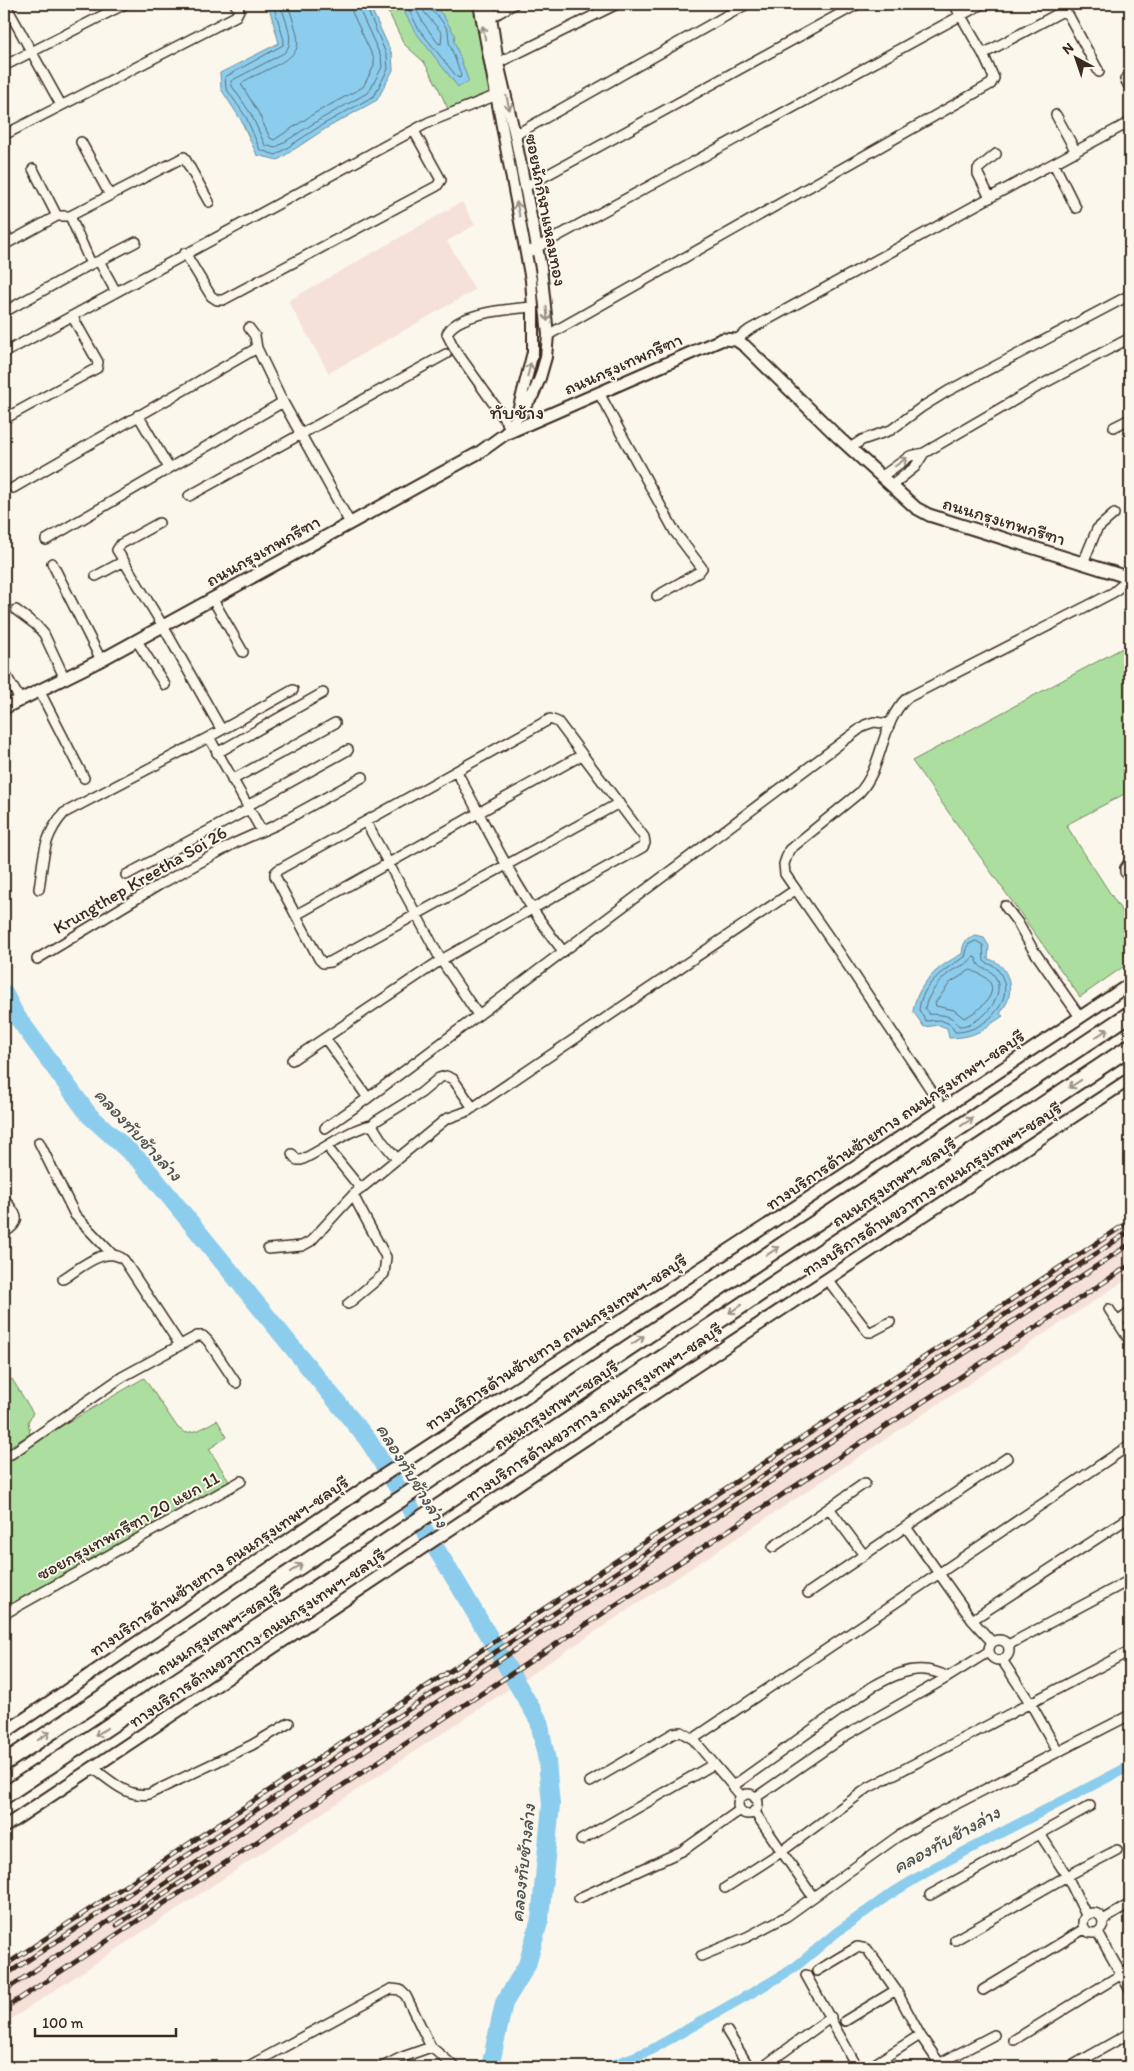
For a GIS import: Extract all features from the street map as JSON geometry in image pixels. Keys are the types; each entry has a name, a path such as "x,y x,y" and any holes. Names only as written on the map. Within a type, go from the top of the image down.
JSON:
{"highway":[{"name":"ถนนกรุงเทพฯ-ชลบุรี","path":"4,1763 1130,1014"},
{"name":"ถนนกรุงเทพฯ-ชลบุรี","path":"4,1796 1130,1047"}],"main road":[{"name":"ถนนกรุงเทพกรีฑา","path":"4,708 40,692 137,641 480,452 508,430 599,393 723,338 736,340 745,346 850,448 916,508 929,515 1130,578"},
{"name":"ทางบริการด้านซ้ายทาง ถนนกรุงเทพฯ-ชลบุรี","path":"4,1733 375,1481 532,1380 1130,984"},
{"name":"ทางบริการด้านขวาทาง ถนนกรุงเทพฯ-ชลบุรี","path":"4,1828 463,1520 1130,1079"}],"street":[{"path":"5,4 60,105"},
{"path":"4,66 125,4"},
{"path":"4,134 236,16 239,10 235,4"},
{"name":"ซอยนักกีฬาแหลมทอง","path":"478,4 526,253 533,307 533,352 516,417"},
{"name":"ซอยนักกีฬาแหลมทอง","path":"489,4 498,63 538,248 544,287 548,335 546,357 540,378 532,395 508,430"},
{"path":"492,18 514,4"},
{"path":"498,63 617,4"},
{"path":"515,135 747,4"},
{"path":"525,187 858,4"},
{"path":"548,335 991,84 994,78 983,54 954,4"},
{"path":"526,253 982,4"},
{"path":"983,54 1063,10 1069,16 1099,72"},
{"path":"1126,79 1130,88"},
{"path":"4,353 429,122 497,95"},
{"path":"1056,115 1076,152"},
{"path":"736,340 749,330 1130,122"},
{"path":"185,253 211,296 216,300 223,300 437,186 441,180 414,131"},
{"path":"81,142 110,195"},
{"path":"990,198 978,174 978,169 996,154"},
{"path":"4,232 6,243 57,216 70,216 184,157 209,202"},
{"path":"1054,164 1076,208"},
{"path":"32,169 57,216"},
{"path":"70,216 95,263 116,292"},
{"path":"4,312 136,242"},
{"path":"850,448 862,440 891,430 948,391 1130,295"},
{"path":"508,430 447,334 449,329 458,322 490,312 533,307"},
{"path":"4,419 94,371 98,366 72,316"},
{"path":"249,328 255,336 257,348 283,402 350,523"},
{"path":"881,477 910,456 924,453 1039,386 1130,338"},
{"path":"13,488 257,348"},
{"path":"189,496 446,354"},
{"path":"599,393 675,532 702,568 699,572 657,596"},
{"path":"46,540 283,402"},
{"path":"138,415 169,468"},
{"path":"1114,427 1130,419"},
{"path":"891,486 915,467 924,453"},
{"path":"1083,563 1097,530 1114,514"},
{"path":"159,523 117,547 117,550 163,626 221,729"},
{"path":"96,576 124,561"},
{"path":"52,564 101,660"},
{"path":"943,1108 837,948 785,874 784,864 789,850 859,793 867,784 890,724 901,704 907,698 1114,592 1130,578"},
{"path":"212,598 243,652"},
{"path":"16,610 36,625 44,634 65,679"},
{"path":"137,641 165,685"},
{"path":"4,672 21,701"},
{"path":"39,889 46,841 52,826 64,813 209,737 293,690"},
{"path":"40,692 84,778"},
{"path":"217,753 323,693"},
{"path":"292,1060 441,960 643,847 645,843 644,837 619,803 582,755 558,722 550,720 275,872 275,876 319,959 323,963 330,962 619,803"},
{"path":"325,1128 368,1098 865,725 874,722 890,724"},
{"path":"232,780 335,723"},
{"path":"209,737 261,830"},
{"path":"126,875 348,750"},
{"path":"296,914 388,865 582,755"},
{"path":"457,772 506,864 532,908 563,951"},
{"name":"Krungthep Kreetha Soi 26","path":"37,959 159,885 261,830 276,825 364,778"},
{"path":"366,822 441,960 478,1015"},
{"path":"1130,862 1125,868 1125,872 1130,878"},
{"path":"268,1249 302,1246 311,1242 357,1192 446,1120 473,1108 796,890"},
{"path":"1005,906 1080,1017"},
{"path":"325,1038 368,1098"},
{"path":"292,1154 297,1160 301,1160 363,1127 372,1125 439,1078 446,1076 453,1079 473,1108"},
{"path":"372,1125 397,1159"},
{"path":"39,1142 75,1215 112,1254"},
{"path":"331,1152 357,1192 386,1257 384,1274 348,1304"},
{"path":"4,1198 16,1216 16,1222 14,1227 4,1233"},
{"path":"63,1279 97,1258 112,1254 118,1255 124,1260 180,1345"},
{"path":"827,1279 868,1332 872,1332 890,1322"},
{"path":"1109,1309 1130,1341"},
{"path":"1117,1322 1130,1313"},
{"path":"4,1456 11,1454 122,1377 197,1336 203,1336 236,1383"},
{"path":"693,1739 938,1572 1130,1445"},
{"path":"808,1593 1007,1458"},
{"name":"ซอยกรุงเทพกรีฑา 20 แยก 11","path":"4,1614 241,1481"},
{"path":"773,1547 865,1483"},
{"path":"829,1508 864,1555"},
{"path":"972,1620 1130,1517"},
{"path":"906,1527 972,1620 992,1642"},
{"path":"1008,1645 1130,1580"},
{"path":"755,1798 843,1736 948,1677 988,1652 992,1642 998,1640 1008,1645"},
{"path":"988,1652 995,1660 1002,1660 1008,1655 1008,1645"},
{"path":"725,1888 781,1852 868,1788 1130,1651"},
{"path":"1002,1660 1031,1704 1058,1752"},
{"path":"733,1786 872,1686 904,1672 923,1669 935,1670 948,1677"},
{"path":"701,1956 767,1928 918,1824 1130,1715"},
{"path":"93,1768 132,1794 140,1796 150,1794 252,1745 289,1723"},
{"path":"590,1782 674,1733 681,1732 693,1739 742,1796"},
{"path":"581,1840 714,1764"},
{"path":"748,1794 755,1798 757,1805 754,1811 747,1814 740,1810 738,1803 742,1796 748,1794"},
{"path":"930,1895 1090,1806"},
{"path":"580,1898 682,1851 740,1810"},
{"path":"754,1811 813,1897"},
{"path":"1040,1834 1067,1876 1086,1915"},
{"path":"955,1940 1067,1876 1118,1850"},
{"path":"1103,1920 1130,1904"},
{"path":"1096,1913 1103,1920 1103,1927 1098,1933 1090,1933 1084,1929 1082,1922 1086,1915 1096,1913"},
{"path":"982,1990 1084,1929"},
{"path":"1098,1933 1130,1990"},
{"path":"817,1971 858,1947 872,1954 896,1990 938,2066 994,2034"},
{"path":"1014,2040 1130,1969"},
{"path":"806,1976 855,2064 846,2067"},
{"path":"247,2067 391,1989 400,1990 406,1996 431,2047 454,2067"},
{"path":"845,2020 896,1990"},
{"path":"763,2067 830,2017"},
{"path":"727,2031 749,2067"},
{"path":"1070,2067 1130,2033"},
{"path":"873,2064 920,2035"},
{"path":"382,2067 400,2058 431,2047"}],"shaded area":[{"path":"462,202 475,225 447,241 475,290 329,373 288,301"},
{"path":"1130,1222 1130,1277 4,2024 4,1970 479,1657"}],"green space":[{"path":"380,4 479,4 497,95 481,95 448,109 424,62 404,44 390,15"},
{"path":"1130,644 1130,791 1066,825 1130,924 1130,962 1080,997 912,761"},
{"path":"144,1378 178,1428 186,1433 199,1430 217,1420 227,1437 209,1449 231,1484 4,1611 4,1460"},
{"path":"12,1379 33,1413 28,1422 30,1434 4,1450 4,1384"}],"water":[{"path":"268,4 369,4 392,54 393,70 377,100 325,129 278,160 257,155 241,120 221,89 220,73 279,43"},
{"path":"400,4 431,4 442,14 455,35 454,41 469,82 458,87 414,30"},
{"path":"976,936 984,938 989,946 988,959 998,964 1006,973 1010,990 1007,1003 1000,1014 1003,1016 989,1026 972,1035 949,1038 947,1028 939,1025 924,1027 913,1011 915,1001 930,976 953,958 962,954 965,942"}],"waterway":[{"name":"คลองทับช้างล่าง","path":"4,993 15,1014 89,1115 142,1163 368,1440 458,1584 539,1721 547,1761 551,1805 540,1919 527,1965 504,2003 490,2067"},
{"name":"คลองทับช้างล่าง","path":"608,2067 649,2051 794,1968 837,1932 889,1895 935,1867 1130,1766"}],"railway":[{"path":"4,1966 1130,1221"},
{"path":"4,1976 814,1442 1130,1231"},
{"path":"4,1991 512,1652 1130,1244"},
{"path":"4,2009 1130,1265"},
{"path":"117,1925 208,1864"}],"district":[{"name":"ทับช้าง","path":"517,412"}]}
